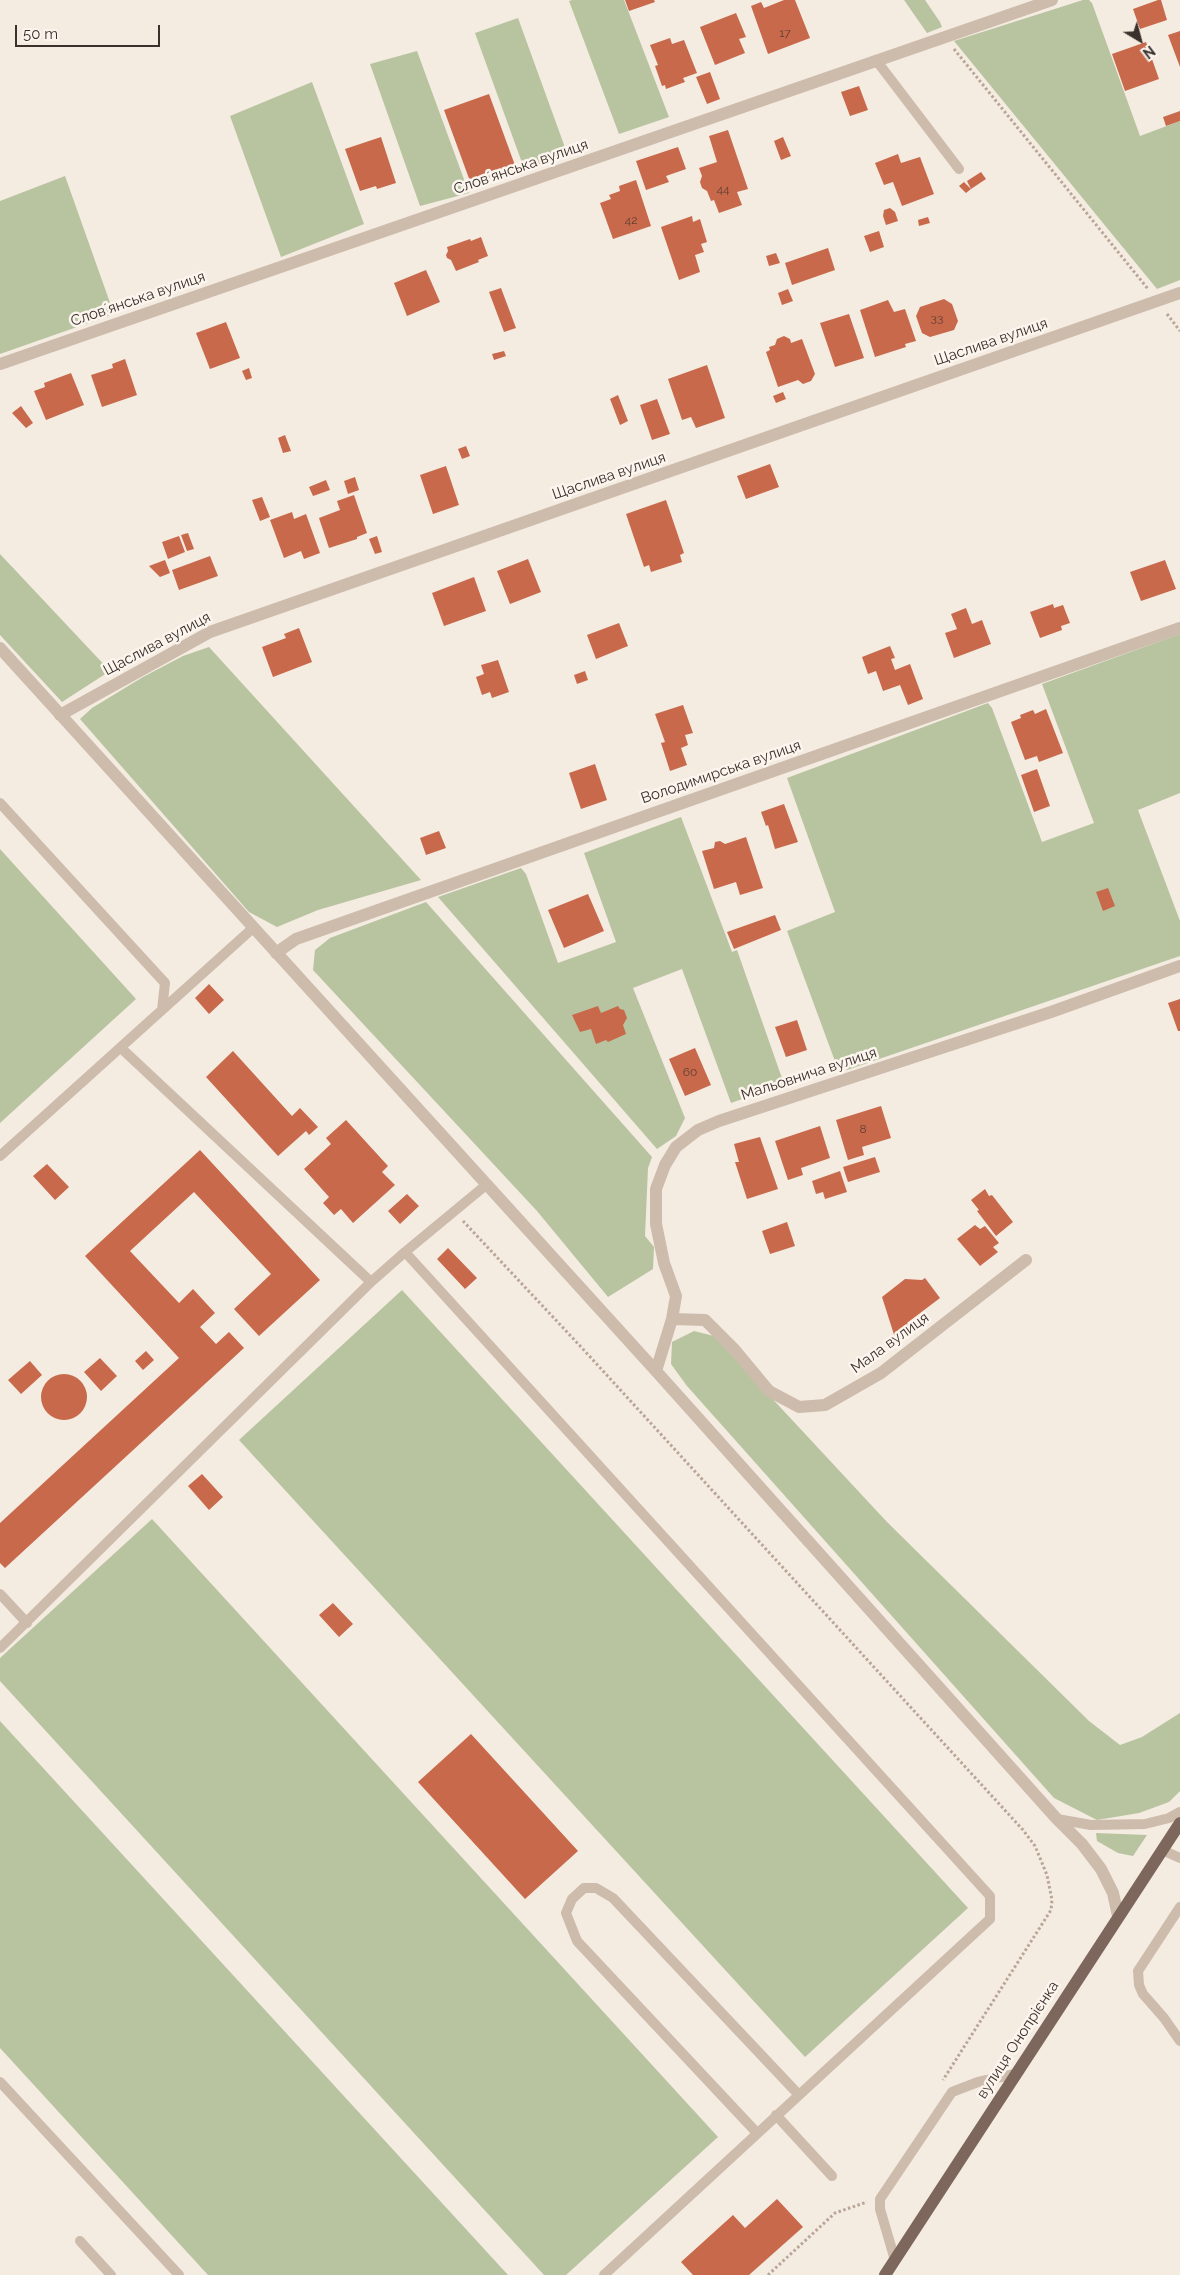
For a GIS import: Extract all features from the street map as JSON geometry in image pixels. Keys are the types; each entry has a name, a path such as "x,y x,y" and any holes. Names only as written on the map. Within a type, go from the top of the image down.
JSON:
{"main road":[{"name":"вулиця Онопрієнка","path":"885,2275 1118,1916 1180,1824"}],"street":[{"name":"Словʼянська вулиця","path":"0,364 1052,0"},
{"name":"Щаслива вулиця","path":"60,715 210,632 1180,294"},
{"name":"Володимирська вулиця","path":"276,953 296,939 1180,628"},
{"path":"0,648 656,1371 1056,1818 1082,1844 1102,1869 1113,1893 1118,1916"},
{"name":"Мальовнича вулиця","path":"656,1371 672,1320 676,1296 664,1263 656,1224 656,1189 665,1165 676,1147 698,1130 719,1120 1051,1012 1180,966"},
{"name":"Мала вулиця","path":"672,1320 704,1320 735,1350 769,1391 799,1407 825,1405 881,1373 1026,1260"}],"lane":[{"path":"876,60 959,169"},
{"path":"0,803 165,983 162,1010"},
{"path":"0,1156 253,928"},
{"path":"121,1048 371,1282"},
{"path":"0,1648 371,1282 486,1185"},
{"path":"405,1252 990,1896 990,1919 604,2275"},
{"path":"0,1594 27,1623"},
{"path":"1056,1818 1091,1825 1145,1824 1169,1818 1180,1812"},
{"path":"1162,1850 1180,1858"},
{"path":"757,2133 577,1941 566,1913 572,1899 584,1888 596,1888 614,1898 799,2095"},
{"path":"1180,1907 1138,1971 1138,1985 1143,1994 1164,2018 1180,2041"},
{"path":"895,2260 880,2209 880,2199 952,2092 978,2082 1015,2074"},
{"path":"0,2082 179,2275"},
{"path":"776,2116 832,2176"},
{"path":"80,2241 111,2275"}],"path":[{"path":"944,37 1180,331"},
{"path":"454,1211 1024,1830 1035,1846 1049,1882 1052,1900 1051,1910 939,2087"},
{"path":"768,2275 835,2213 866,2202 871,2194"}],"green space":[{"path":"624,0 669,117 619,134 569,1"},
{"path":"904,0 925,0 942,27 927,33"},
{"path":"1083,0 1089,0 1092,3 1140,136 1180,121 1180,280 1157,289 954,41"},
{"path":"518,18 567,153 525,171 475,33"},
{"path":"417,51 469,193 420,206 370,64"},
{"path":"312,82 364,224 281,257 230,116"},
{"path":"65,176 114,314 0,354 0,201"},
{"path":"0,554 110,671 62,702 0,635"},
{"path":"1180,634 1180,793 1138,810 1180,921 1180,956 847,1070 836,1064 787,931 835,912 787,778 988,703 992,708 1042,842 1094,823 1042,684"},
{"path":"209,647 421,880 318,910 277,927 249,912 80,719 92,708 143,677 183,656"},
{"path":"681,817 732,952 737,950 784,1084 731,1103 682,969 633,988 685,1118 676,1136 657,1149 438,897 521,868 526,874 558,963 616,942 584,853"},
{"path":"0,849 136,999 0,1123"},
{"path":"426,902 652,1157 648,1168 645,1236 654,1247 653,1269 608,1297 537,1211 313,970 315,950 330,938"},
{"path":"402,1290 968,1908 805,2057 239,1440"},
{"path":"694,1331 714,1336 887,1522 1089,1721 1120,1745 1142,1737 1180,1713 1180,1791 1169,1802 1139,1813 1097,1820 1054,1798 687,1386 671,1364 672,1342"},
{"path":"152,1519 718,2137 566,2275 544,2275 0,1681 0,1658"},
{"path":"0,1721 508,2275 208,2275 0,2048"},
{"path":"1096,1833 1147,1835 1133,1856 1118,1853 1097,1841"}],"building":[{"path":"625,0 654,0 655,2 629,11"},
{"path":"784,0 795,0 810,38 768,54 751,6 761,2 764,8"},
{"path":"1161,0 1167,20 1140,29 1133,9"},
{"path":"736,13 746,37 739,39 745,53 715,65 700,27"},
{"path":"1180,31 1180,67 1168,35"},
{"path":"670,38 672,44 684,40 697,73 683,78 685,82 666,89 665,85 662,86 655,66 658,65 650,45"},
{"path":"1146,42 1159,79 1125,91 1112,54"},
{"path":"710,72 720,99 707,104 696,77"},
{"path":"859,86 868,110 850,116 841,92"},
{"path":"489,94 516,168 471,184 444,110"},
{"path":"1180,111 1180,121 1166,126 1163,117"},
{"path":"728,130 748,189 737,192 742,205 719,213 714,200 711,201 707,191 702,188 700,182 702,176 699,168 717,162 709,136"},
{"path":"381,137 396,183 377,189 376,186 360,191 345,149"},
{"path":"783,137 791,156 781,160 774,141"},
{"path":"678,147 686,169 666,176 669,182 646,190 636,161"},
{"path":"898,154 901,163 920,157 934,194 902,206 893,182 884,185 875,163"},
{"path":"981,172 986,179 971,189 967,181"},
{"path":"636,180 651,226 613,239 600,203 611,199 609,195 620,191 619,186"},
{"path":"964,182 971,189 966,193 959,186"},
{"path":"890,208 895,212 898,221 886,225 883,216 884,210"},
{"path":"692,216 693,222 700,219 707,242 701,244 704,252 695,255 700,272 679,280 661,227"},
{"path":"928,217 930,223 919,226 918,220"},
{"path":"879,231 884,247 870,252 864,236"},
{"path":"481,237 488,256 478,260 479,262 456,271 451,260 447,258 447,247"},
{"path":"828,248 835,270 792,285 785,263"},
{"path":"776,253 780,263 769,266 766,256"},
{"path":"426,270 440,302 407,316 394,283"},
{"path":"501,288 516,328 504,332 489,292"},
{"path":"788,289 793,301 782,305 778,293"},
{"path":"944,299 952,304 958,321 954,330 930,337 922,333 916,316 920,307"},
{"path":"888,300 894,312 905,309 916,341 905,344 906,347 875,357 860,310"},
{"path":"849,314 864,358 835,367 820,323"},
{"path":"226,322 240,358 210,369 196,333"},
{"path":"784,336 790,339 791,343 802,339 815,374 811,381 803,384 798,380 778,387 766,352 770,350 769,347 775,345 777,339"},
{"path":"504,351 506,356 494,360 492,354"},
{"path":"125,359 137,395 102,407 91,375 113,368 112,364"},
{"path":"707,365 725,418 696,428 691,417 682,420 668,379"},
{"path":"249,368 252,378 246,380 242,371"},
{"path":"71,373 84,405 46,420 34,391 45,387 44,383"},
{"path":"783,392 786,399 776,403 773,396"},
{"path":"618,395 628,421 620,425 610,399"},
{"path":"657,399 670,434 652,440 640,405"},
{"path":"21,406 33,423 26,428 12,413"},
{"path":"285,435 291,451 283,453 278,438"},
{"path":"466,446 470,456 462,459 458,449"},
{"path":"770,464 779,487 746,499 737,476"},
{"path":"446,466 459,505 433,514 420,475"},
{"path":"355,477 359,490 348,494 344,481"},
{"path":"326,480 330,490 313,496 309,487"},
{"path":"354,495 367,533 357,537 357,539 329,548 319,518 340,510 337,501"},
{"path":"262,497 270,517 260,521 252,500"},
{"path":"666,500 684,553 680,555 682,562 651,572 649,565 644,567 626,514"},
{"path":"292,512 294,519 306,514 320,553 304,559 301,551 284,558 270,520"},
{"path":"188,533 194,549 187,551 181,535"},
{"path":"179,536 185,552 168,559 162,542"},
{"path":"377,536 382,552 375,554 369,539"},
{"path":"210,556 218,576 179,590 172,570"},
{"path":"528,559 541,592 510,604 497,571"},
{"path":"165,560 170,573 160,577 149,566"},
{"path":"1165,560 1176,589 1141,601 1130,572"},
{"path":"474,577 486,611 444,626 432,593"},
{"path":"1053,604 1054,608 1063,605 1070,623 1061,626 1062,630 1040,638 1030,612"},
{"path":"966,608 972,624 982,620 991,644 954,658 945,633 957,629 951,614"},
{"path":"619,623 628,646 596,659 587,635"},
{"path":"299,628 312,662 273,677 262,647 286,638 284,634"},
{"path":"890,646 895,658 891,659 895,670 910,664 923,699 908,705 900,685 883,691 876,671 868,674 862,657"},
{"path":"498,660 509,692 492,698 490,692 482,695 476,677 484,674 481,665"},
{"path":"585,671 588,680 577,684 574,675"},
{"path":"683,705 693,733 685,735 688,745 681,748 687,765 670,771 661,743 665,742 655,714"},
{"path":"1046,709 1063,753 1039,762 1037,756 1025,760 1011,722 1021,718 1020,715 1033,710 1035,714"},
{"path":"595,764 607,800 581,809 569,773"},
{"path":"1037,769 1050,806 1034,812 1021,775"},
{"path":"784,804 798,842 775,849 768,825 766,826 761,812"},
{"path":"439,831 446,848 426,855 420,838"},
{"path":"746,837 763,888 740,895 736,882 714,889 702,851 714,848 715,842 720,841 725,844"},
{"path":"1108,888 1115,906 1103,911 1096,892"},
{"path":"588,894 604,931 564,948 548,910"},
{"path":"775,915 781,930 734,949 727,932"},
{"path":"209,984 224,1000 209,1014 195,998"},
{"path":"1180,999 1180,1031 1178,1031 1168,1003"},
{"path":"598,1006 601,1013 618,1006 624,1010 627,1018 623,1025 626,1034 608,1042 606,1040 596,1044 591,1029 580,1032 572,1015"},
{"path":"797,1020 807,1050 786,1057 775,1027"},
{"path":"695,1048 711,1085 685,1096 669,1059"},
{"path":"233,1051 292,1116 300,1108 318,1127 309,1135 306,1131 278,1156 206,1077"},
{"path":"881,1106 891,1138 862,1147 864,1155 848,1160 836,1120"},
{"path":"346,1120 388,1166 382,1172 395,1185 353,1223 341,1209 334,1215 323,1203 329,1197 304,1169 331,1144 326,1138"},
{"path":"820,1126 830,1158 801,1168 803,1175 788,1180 775,1141"},
{"path":"760,1137 778,1189 747,1199 735,1162 739,1162 734,1144"},
{"path":"200,1150 320,1280 259,1336 234,1309 271,1274 194,1192 130,1251 179,1303 193,1289 215,1313 200,1327 216,1344 229,1332 244,1348 5,1568 0,1563 0,1523 179,1358 85,1256"},
{"path":"875,1157 880,1172 848,1182 843,1167"},
{"path":"47,1164 69,1187 55,1200 33,1176"},
{"path":"840,1171 847,1192 825,1199 823,1192 816,1194 812,1181"},
{"path":"985,1189 1013,1222 996,1236 971,1200"},
{"path":"407,1194 419,1206 400,1224 388,1211"},
{"path":"787,1222 795,1246 770,1254 762,1231"},
{"path":"975,1225 980,1229 985,1226 999,1243 993,1247 998,1252 980,1266 957,1239"},
{"path":"448,1248 477,1278 465,1289 437,1259"},
{"path":"925,1278 940,1298 907,1323 911,1330 896,1341 882,1297 905,1279 922,1280"},
{"path":"146,1351 154,1360 143,1370 135,1361"},
{"path":"100,1358 117,1376 101,1391 84,1372"},
{"path":"30,1361 42,1375 21,1394 8,1380"},
{"path":"64,1374 77,1378 83,1384 87,1397 83,1410 77,1416 64,1420 51,1416 45,1410 41,1397 45,1384 51,1378"},
{"path":"202,1474 223,1497 209,1510 188,1486"},
{"path":"333,1603 353,1624 339,1637 319,1615"},
{"path":"471,1734 578,1851 525,1899 418,1782"},
{"path":"777,2199 803,2227 749,2275 693,2275 681,2262 733,2215 745,2228"}]}
